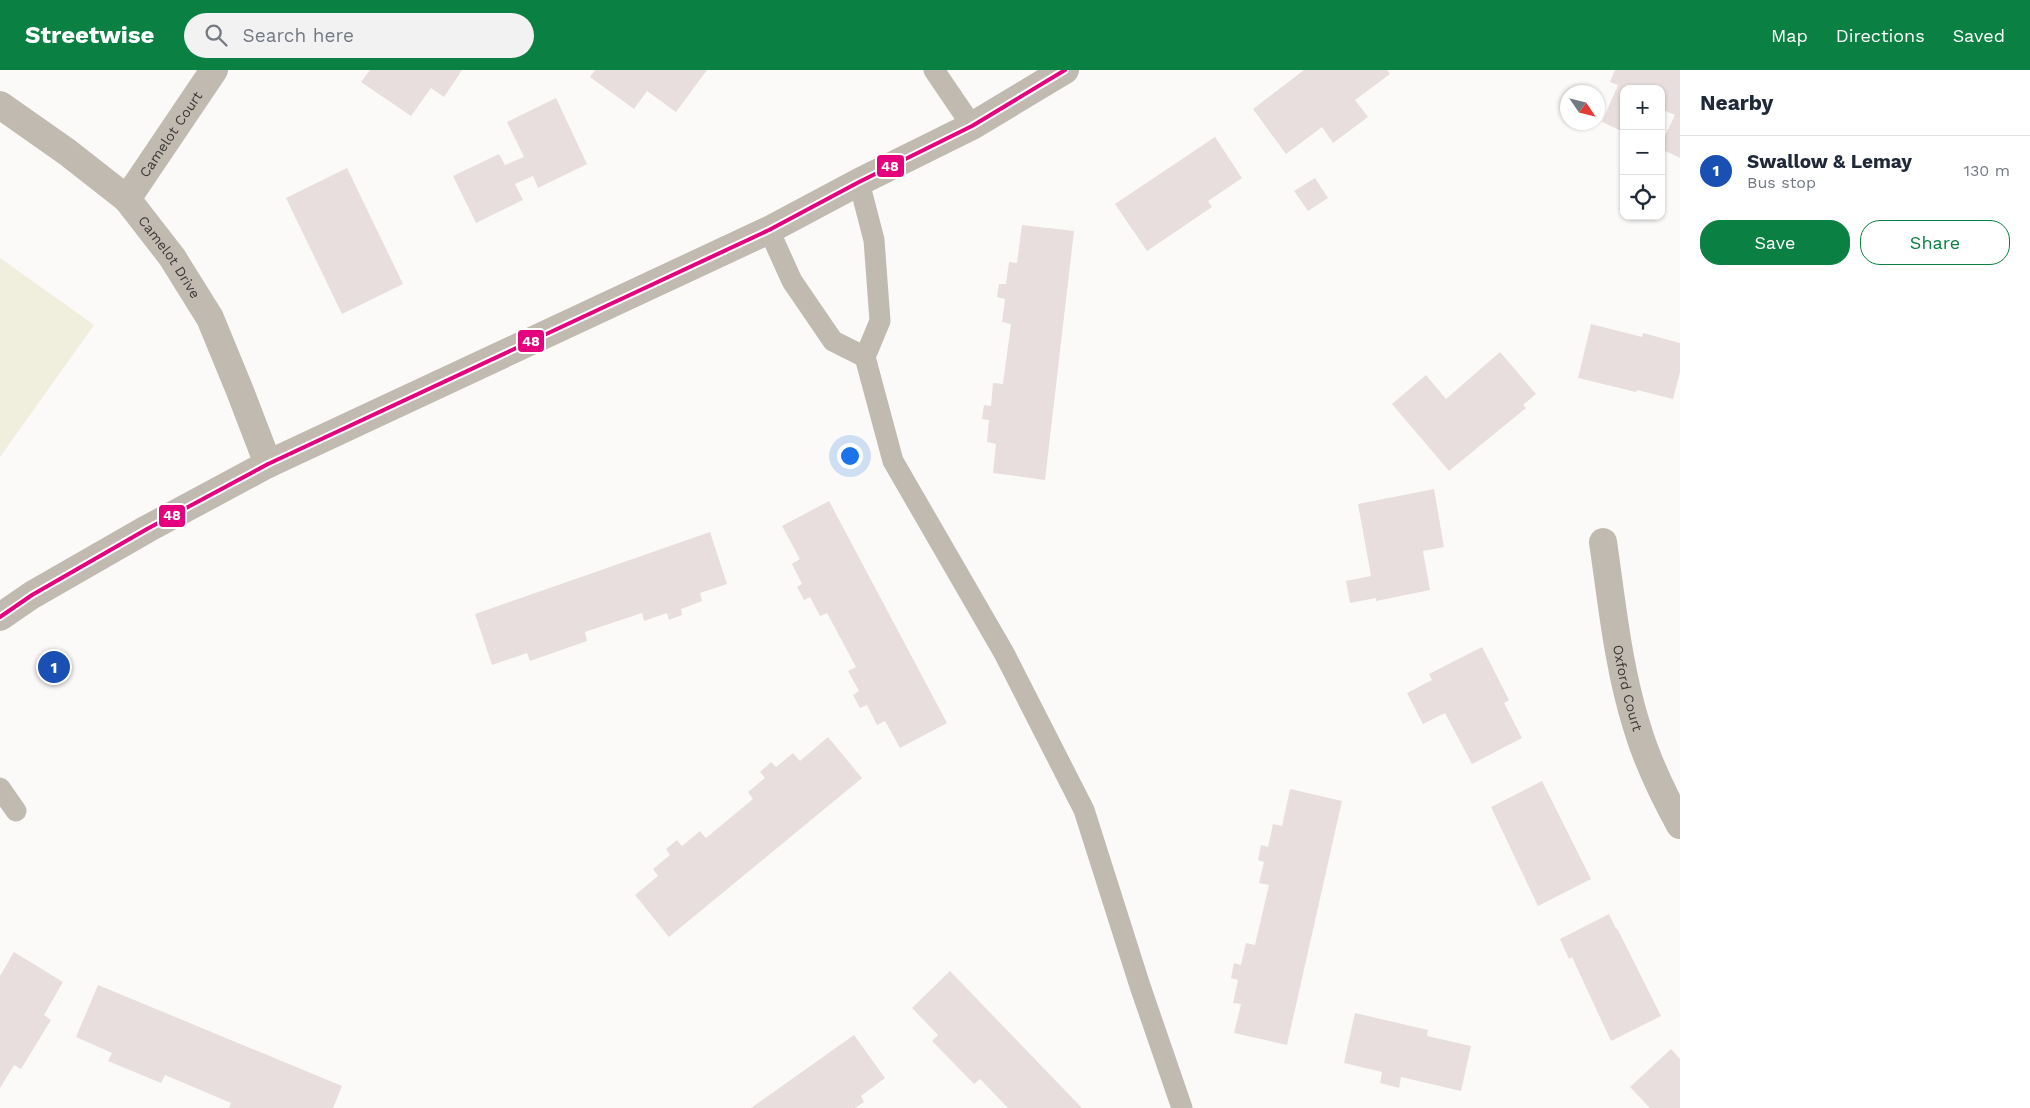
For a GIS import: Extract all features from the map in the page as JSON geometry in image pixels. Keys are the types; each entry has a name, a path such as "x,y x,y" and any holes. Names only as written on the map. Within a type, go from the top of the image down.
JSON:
{"street":[{"name":"Camelot Court","path":"127,199 214,70"},
{"path":"0,618 41,590 147,529 268,464 770,230 859,182 972,126 1065,70"},
{"name":"Camelot Drive","path":"0,106 67,152 127,199 172,257 210,318 268,464"},
{"name":"Oxford Court","path":"1603,542 1622,663 1637,727 1663,793 1680,825"}],"lane":[{"path":"934,70 972,126"},
{"path":"859,182 874,240 880,321 866,357 893,461 1004,653 1084,810 1140,986 1182,1108"},
{"path":"770,230 792,281 833,341 866,357"},
{"path":"0,788 16,810"}],"shaded area":[{"path":"0,258 94,325 0,457"}],"building":[{"path":"370,70 462,70 444,97 431,88 411,116 361,82"},
{"path":"595,70 707,70 676,112 647,91 634,109 590,77"},
{"path":"1304,70 1387,70 1390,74 1355,100 1368,117 1333,143 1322,127 1286,154 1253,109"},
{"path":"1615,70 1680,70 1680,158 1665,151 1665,136 1675,115 1665,111 1665,85 1620,85 1620,130 1605,123 1605,115 1618,85 1610,82"},
{"path":"556,98 587,164 538,188 533,176 515,184 523,200 476,223 453,176 499,154 505,165 524,157 507,122"},
{"path":"1215,137 1242,178 1208,201 1212,207 1147,251 1115,204"},
{"path":"347,168 403,284 342,314 286,198"},
{"path":"1315,178 1328,198 1308,211 1294,191"},
{"path":"1022,225 1074,231 1045,480 993,473 996,444 987,442 989,420 982,419 984,405 991,406 993,383 1003,384 1011,324 1002,322 1005,299 997,297 999,284 1006,284 1009,262 1017,263"},
{"path":"1591,324 1642,337 1643,333 1680,343 1680,372 1673,399 1578,378"},
{"path":"1500,352 1536,394 1523,405 1526,408 1449,471 1392,404 1426,375 1446,399"},
{"path":"1434,489 1444,547 1423,551 1430,590 1376,601 1376,598 1350,603 1346,581 1371,576 1358,504"},
{"path":"829,501 947,723 900,748 885,721 877,725 867,705 860,708 853,695 859,691 848,671 856,667 827,613 820,616 810,597 804,600 797,587 802,584 792,564 800,559 782,526"},
{"path":"710,532 727,584 700,593 702,601 681,609 682,615 669,620 667,613 644,621 642,613 585,632 587,641 530,661 527,653 492,665 475,614"},
{"path":"1482,647 1509,700 1504,703 1522,738 1472,764 1445,713 1423,724 1407,693 1432,680 1429,674"},
{"path":"828,737 862,778 669,937 635,895 658,876 653,869 670,855 666,849 677,840 682,846 700,831 706,838 753,799 748,792 765,778 760,772 771,762 776,767 793,753 800,761"},
{"path":"1542,781 1591,879 1538,906 1491,807"},
{"path":"1290,789 1342,801 1287,1045 1234,1033 1241,1004 1233,1003 1238,980 1231,978 1234,963 1241,965 1246,943 1255,945 1269,885 1259,883 1264,862 1258,860 1261,845 1268,847 1273,824 1282,826"},
{"path":"1609,914 1661,1016 1611,1041 1572,957 1569,959 1560,939"},
{"path":"14,952 63,982 44,1015 51,1020 21,1069 14,1065 0,1088 0,976"},
{"path":"950,971 1082,1108 1008,1108 980,1079 974,1084 932,1041 938,1035 912,1008"},
{"path":"98,985 342,1086 333,1108 229,1108 231,1103 165,1075 161,1083 108,1061 112,1053 76,1037"},
{"path":"1355,1013 1428,1030 1427,1036 1471,1046 1461,1091 1401,1077 1399,1088 1380,1083 1382,1072 1344,1063"},
{"path":"854,1035 885,1078 861,1096 864,1102 855,1108 751,1108"},
{"path":"1671,1049 1680,1059 1680,1108 1650,1108 1630,1087"}],"transit line":[{"name":"48","path":"0,617 32,595 147,529 268,464 769,230 859,182 972,126 1065,70"}],"place":[{"name":"Swallow & Lemay","path":"54,667"}]}
